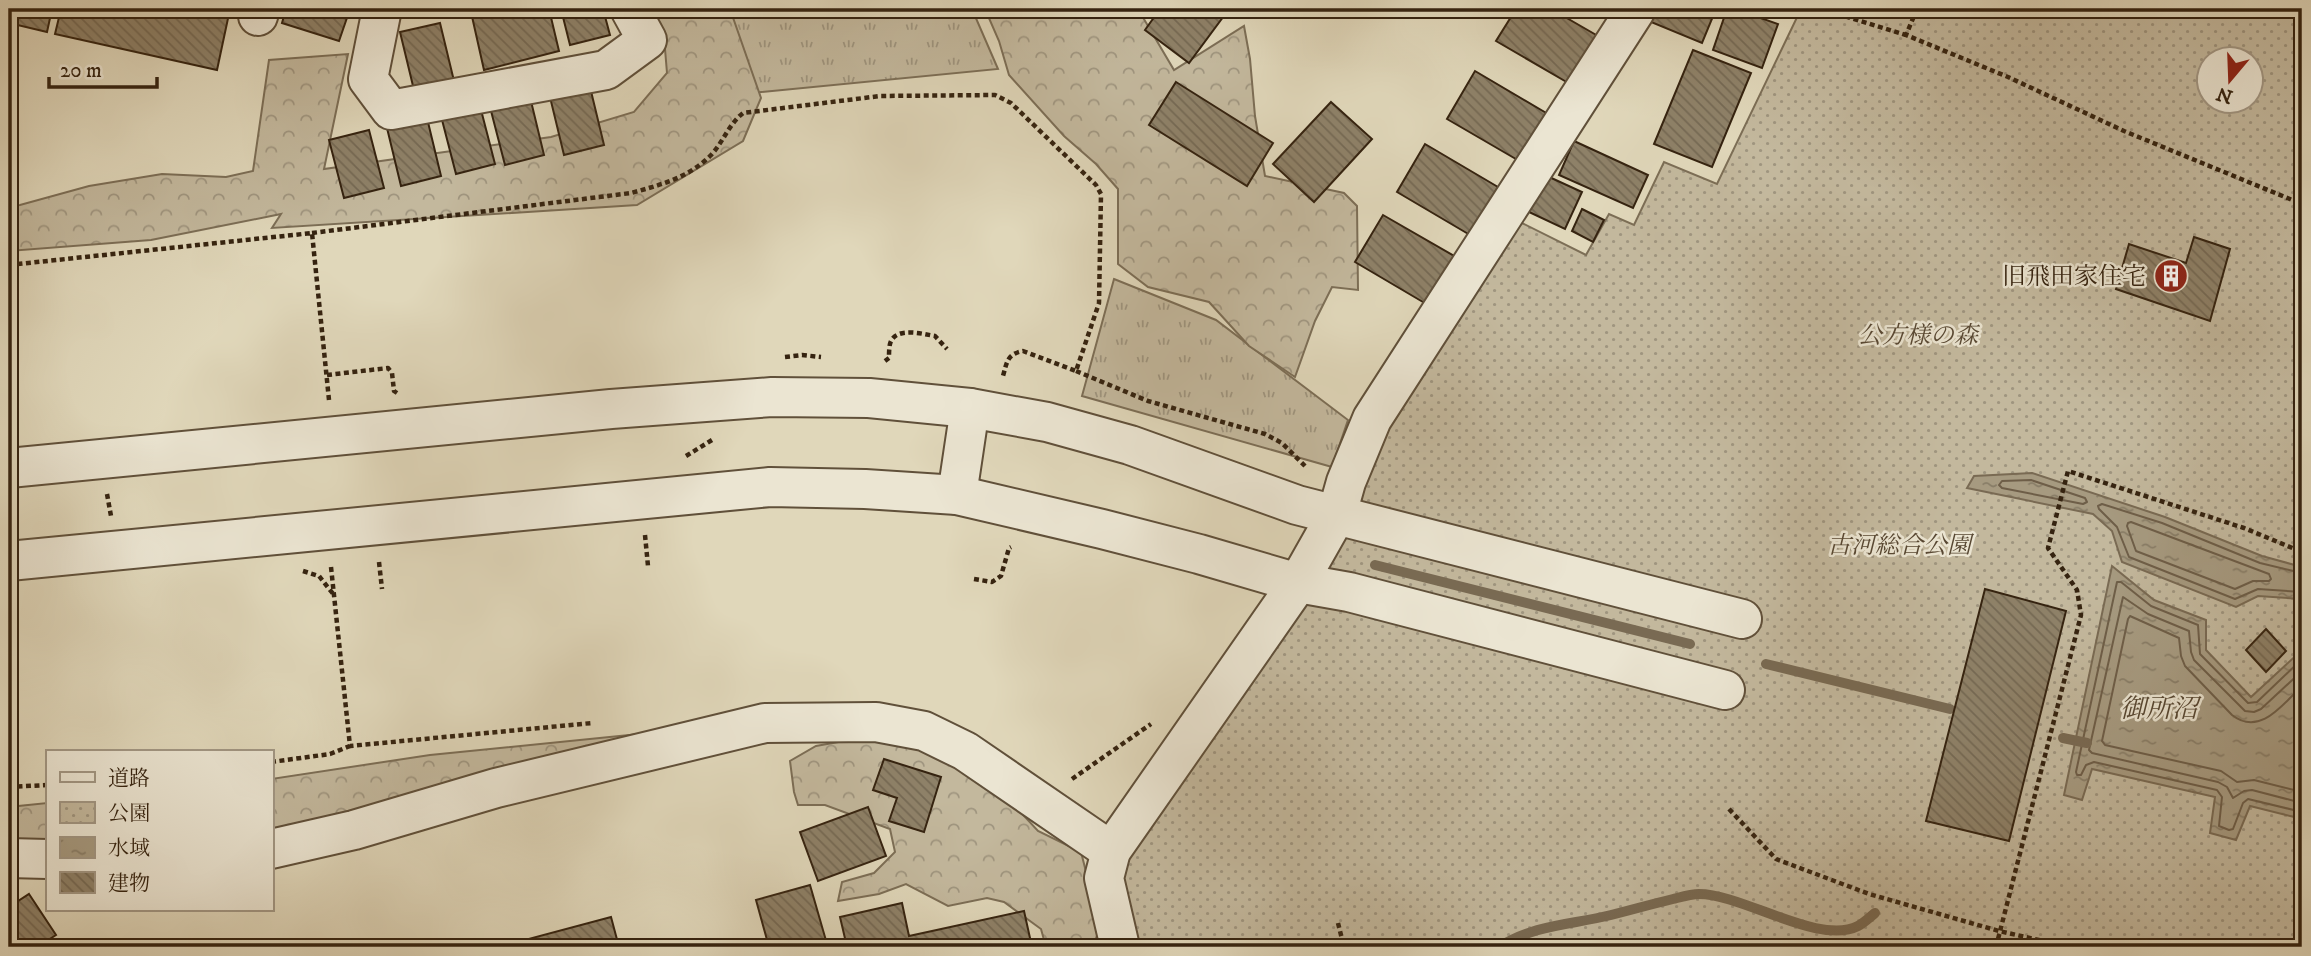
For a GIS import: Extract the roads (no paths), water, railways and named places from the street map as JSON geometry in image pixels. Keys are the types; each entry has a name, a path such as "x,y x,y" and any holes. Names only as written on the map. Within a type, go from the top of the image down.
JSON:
{"street":[{"path":"382,9 368,79 391,110 606,70 647,40 629,9"},
{"path":"1120,947 1104,878 1111,851 1298,583 1337,514 1346,482 1372,419 1635,11 1633,9"},
{"path":"9,467 597,411 772,397 869,398 970,408 1047,422 1130,445 1297,505 1742,620"},
{"path":"957,495 970,408"},
{"path":"9,561 770,487 957,495 1102,529 1298,583 1349,592 1725,690"},
{"path":"273,849 354,830 496,788 765,723 876,722 924,731 965,751 1111,851"},
{"path":"9,858 46,859"}],"water":[{"path":"2032,473 2165,517 2262,556 2302,567 2302,599 2258,596 2236,607 2122,562 2112,531 2093,514 1967,488 1974,476"},
{"name":"御所沼","path":"2112,566 2154,600 2206,620 2206,650 2251,697 2302,650 2302,819 2250,806 2236,840 2210,833 2215,797 2092,769 2082,800 2064,795"}],"waterway":[{"path":"1375,565 1690,644"},
{"path":"1766,664 1950,709"},
{"path":"2063,738 2087,743"},
{"path":"1499,947 1540,929 1696,894 1717,896 1802,925 1823,929 1842,930 1858,926 1875,913"}],"place":[{"name":"旧飛田家住宅","path":"2171,276"}],"park label":[{"name":"公方様の森","path":"1918,335"},
{"name":"古河総合公園","path":"1899,545"}]}
